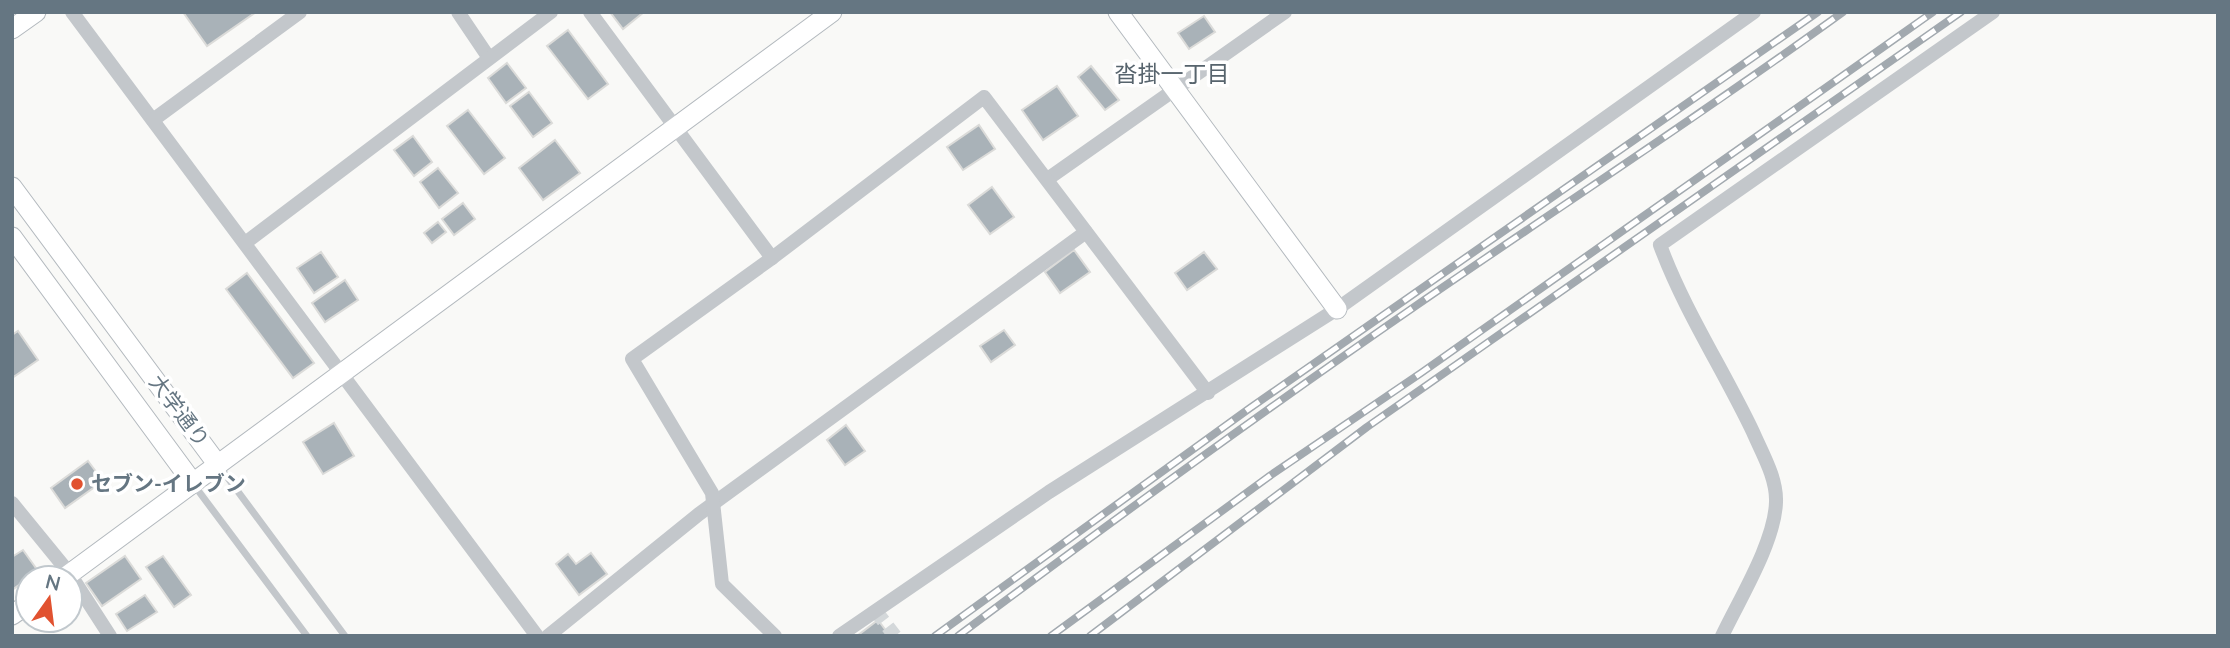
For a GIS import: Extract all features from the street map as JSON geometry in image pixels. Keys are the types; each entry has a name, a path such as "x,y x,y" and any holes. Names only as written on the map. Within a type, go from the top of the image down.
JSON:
{"street":[{"path":"12,29 36,12"},
{"path":"72,12 537,636"},
{"path":"153,120 300,12"},
{"path":"458,12 489,58"},
{"path":"245,243 551,12"},
{"path":"590,12 772,258"},
{"path":"83,564 341,371 832,12"},
{"path":"1118,12 1337,309"},
{"path":"839,636 1049,492 1337,309 1754,12"},
{"path":"1722,636 1768,537 1776,502 1769,466 1729,381 1675,286 1660,245 1993,12"},
{"path":"1049,178 1282,13"},
{"path":"775,636 722,584 712,493 632,359 772,258 984,97 1049,178 1086,232 1208,393"},
{"name":"大学通り","path":"12,187 218,465"},
{"path":"548,636 713,504 1086,232"},
{"name":"大学通り","path":"12,237 193,483"},
{"path":"12,503 58,564"},
{"path":"84,600 110,636"}],"lane":[{"name":"大学通り","path":"218,465 345,636"},
{"name":"大学通り","path":"193,483 307,636"}],"building":[{"path":"183,12 256,12 207,46"},
{"path":"610,12 644,12 623,29"},
{"path":"1204,16 1215,32 1189,49 1178,33"},
{"path":"568,30 608,84 588,99 547,46"},
{"path":"507,63 526,88 506,103 488,78"},
{"path":"1091,66 1119,100 1105,110 1078,77"},
{"path":"1057,86 1078,116 1043,140 1022,110"},
{"path":"529,92 552,123 533,137 510,106"},
{"path":"468,110 505,158 484,174 447,126"},
{"path":"979,125 995,149 963,170 947,147"},
{"path":"413,136 432,162 414,176 394,150"},
{"path":"555,140 580,173 543,200 519,168"},
{"path":"438,168 458,193 439,208 420,182"},
{"path":"992,187 1014,217 990,234 968,205"},
{"path":"463,203 475,219 454,235 442,219"},
{"path":"438,222 446,232 432,243 424,233"},
{"path":"1074,250 1090,272 1060,293 1045,272"},
{"path":"321,252 338,277 314,293 297,268"},
{"path":"1204,252 1217,269 1187,290 1175,273"},
{"path":"247,273 314,363 293,378 226,289"},
{"path":"345,280 358,300 325,322 312,303"},
{"path":"1004,330 1015,345 991,362 980,346"},
{"path":"18,331 38,360 12,378 12,335"},
{"path":"334,423 354,456 323,474 303,442"},
{"path":"846,425 865,451 845,465 827,440"},
{"name":"セブン-イレブン","path":"88,461 103,481 65,508 51,488"},
{"path":"23,550 33,564 14,564 12,590 12,557"},
{"path":"591,553 607,574 579,595 556,564 568,554 576,564"},
{"path":"125,556 141,579 102,606 86,583"},
{"path":"163,556 191,595 174,607 146,567"},
{"path":"145,595 157,612 127,631 116,614"},
{"path":"878,620 890,636 857,636"}],"tunnel":[{"path":"875,610 895,636"}],"railway":[{"path":"935,636 1250,408 1818,12"},
{"path":"958,636 1301,386 1843,12"},
{"path":"1051,636 1271,475 1421,373 1933,12"},
{"path":"1090,636 1367,427 1961,12"}],"place":[{"name":"セブン-イレブン","path":"77,484"}],"district":[{"name":"沓掛一丁目","path":"1172,74"}]}
